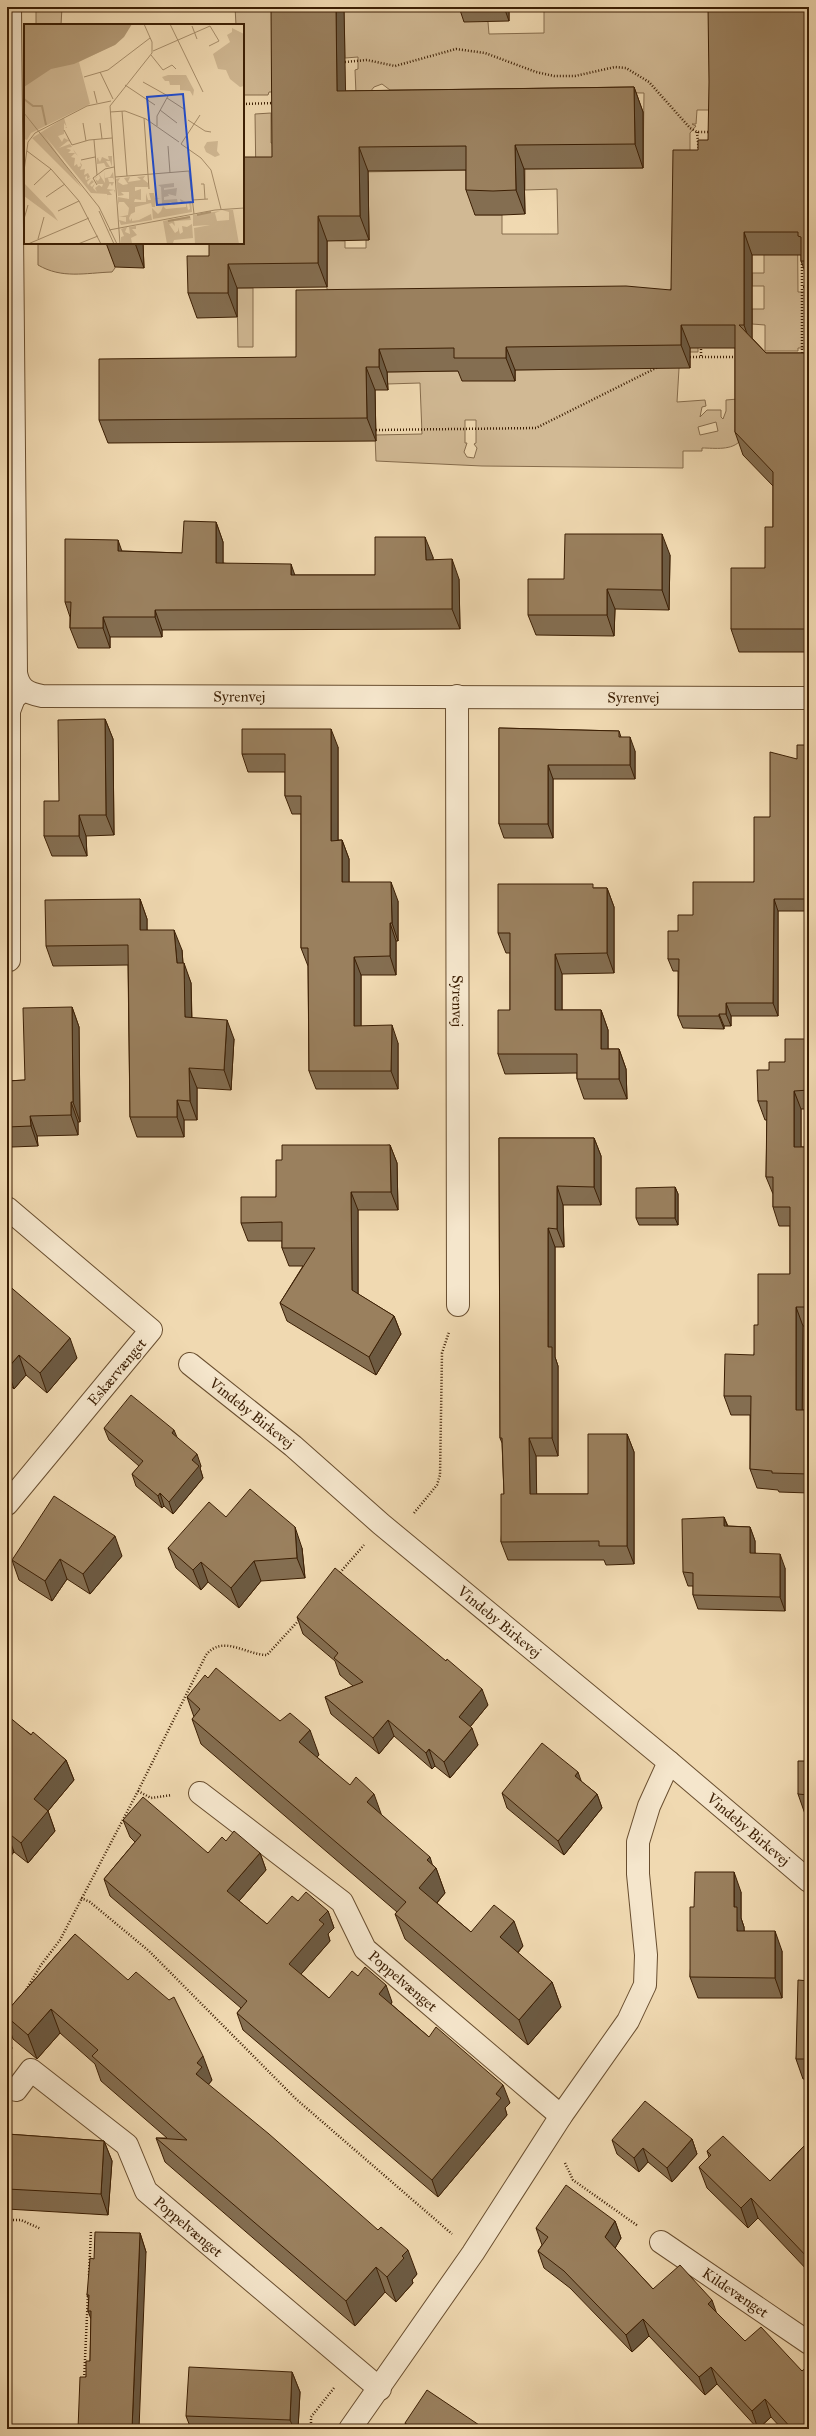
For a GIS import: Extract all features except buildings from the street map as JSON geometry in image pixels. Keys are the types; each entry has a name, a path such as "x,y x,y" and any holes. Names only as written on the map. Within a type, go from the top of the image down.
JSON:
{"street":[{"path":"9,960 9,711 14,698 23,690 18,683 16,673 8,38 10,7"},
{"name":"Syrenvej","path":"23,690 42,696 809,698"},
{"name":"Syrenvej","path":"457,696 458,1305"},
{"name":"Eskærvænget","path":"7,1208 151,1330 7,1504"},
{"name":"Vindeby Birkevej","path":"190,1364 293,1446 389,1530 669,1762 809,1881"},
{"path":"350,2429 380,2389 473,2253 561,2116 628,2021 645,1985 646,1955 638,1874 638,1842 649,1806 669,1762"},
{"name":"Poppelvænget","path":"200,1793 342,1902 365,1949 561,2116"},
{"name":"Poppelvænget","path":"16,2090 32,2070 127,2145 146,2191 380,2389"},
{"name":"Kildevænget","path":"661,2242 809,2343"}],"path":[{"path":"345,62 367,60 395,66 456,49 485,52 536,72 554,76 575,76 615,67 626,68 649,82 687,126 697,132 714,131"},
{"path":"244,104 280,103"},
{"path":"697,132 697,146 700,158"},
{"path":"697,146 705,146"},
{"path":"802,257 802,356"},
{"path":"802,287 809,287"},
{"path":"701,343 701,358"},
{"path":"794,356 809,356"},
{"path":"680,357 740,357"},
{"path":"376,430 536,428 661,366"},
{"path":"336,1577 389,1530 439,1480 442,1353 458,1305"},
{"path":"22,1997 41,1965 60,1940 138,1792 210,1650 222,1646 231,1646 256,1654 267,1655 301,1618"},
{"path":"138,1792 151,1798"},
{"path":"81,1898 90,1902 149,1951 296,2099 473,2253"},
{"path":"542,2146 566,2164 573,2180 661,2242"},
{"path":"7,2220 21,2220 41,2229"},
{"path":"88,2279 91,2231"},
{"path":"83,2389 88,2287"},
{"path":"311,2429 311,2417 351,2365"}],"shaded area":[{"path":"36,7 62,7 61,24 36,24"},
{"path":"235,7 279,7 280,92 269,92 268,95 244,95 244,24 236,24"},
{"path":"344,7 464,7 488,22 489,34 544,33 544,7 709,7 710,110 697,110 696,124 692,124 696,126 690,133 690,160 697,161 698,352 680,352 677,402 705,400 706,406 702,407 700,417 707,410 721,410 721,417 723,419 726,411 726,400 738,399 741,440 737,444 728,447 702,448 702,451 683,451 683,468 482,466 376,461 375,435 422,434 420,383 387,384 387,372 462,371 515,381 515,370 635,368 327,294 327,240 345,241 345,248 366,248 366,240 369,240 368,181 359,172 475,170 475,215 502,215 502,234 558,234 557,189 525,190 525,169 643,168 644,93 390,90 382,84 374,87 370,92 356,94 355,70 358,69 358,57 345,58","holes":["465,420 476,420 476,443 474,444 477,448 474,458 467,457 464,452 467,443 465,443","716,422 718,431 700,435 698,427"]},
{"path":"271,113 271,143 280,143 281,181 256,182 255,114"},
{"path":"797,162 798,292 809,292 809,348 798,348 798,351 765,351 765,325 752,324 752,309 764,309 764,286 752,286 752,273 764,273 764,252"},
{"path":"38,244 114,244 115,268 112,272 65,274 38,265"},
{"path":"237,288 253,288 253,347 238,347"}]}
